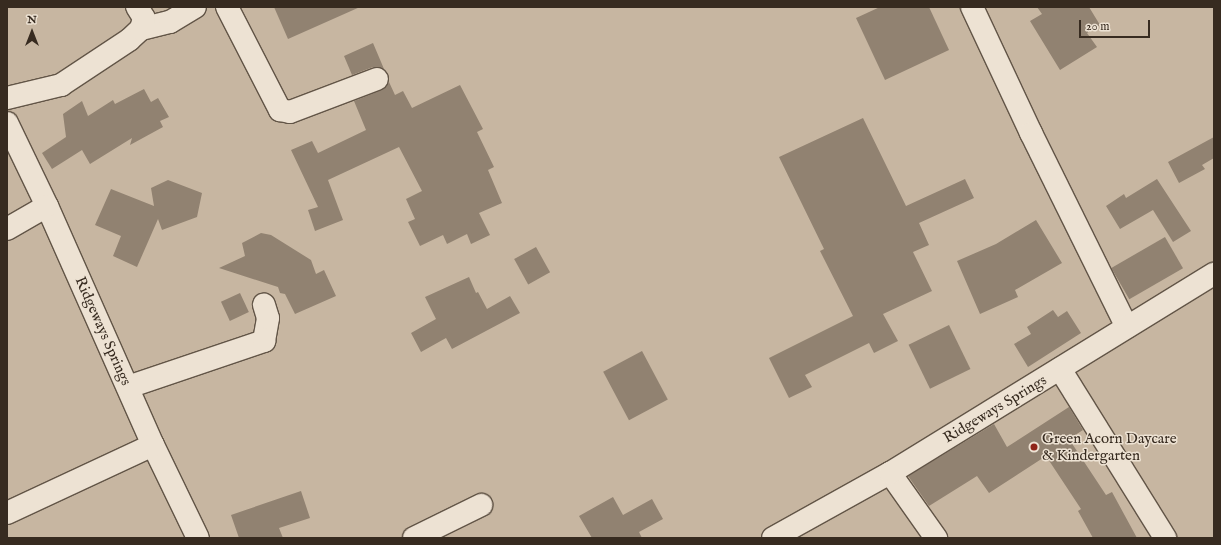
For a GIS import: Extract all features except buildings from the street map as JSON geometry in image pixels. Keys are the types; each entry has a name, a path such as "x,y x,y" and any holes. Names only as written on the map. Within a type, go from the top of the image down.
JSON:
{"street":[{"path":"136,7 144,18 141,29"},
{"path":"7,98 61,85 129,40 141,29 170,22 195,7"},
{"path":"227,7 280,110 290,112 378,79"},
{"path":"972,7 1031,133 1127,327"},
{"name":"Ridgeways Springs","path":"7,123 47,206 153,445 198,538"},
{"path":"7,229 47,206"},
{"name":"Ridgeways Springs","path":"773,538 890,473 1214,274"},
{"path":"128,387 264,341 268,318 264,305"},
{"path":"1060,369 1165,538"},
{"path":"7,513 153,445"},
{"path":"890,473 936,538"},
{"path":"414,538 481,505"}],"shaded area":[{"path":"7,7 1214,7 1214,538 7,538"}],"place":[{"name":"Green Acorn Daycare & Kindergarten","path":"1034,447"}]}
